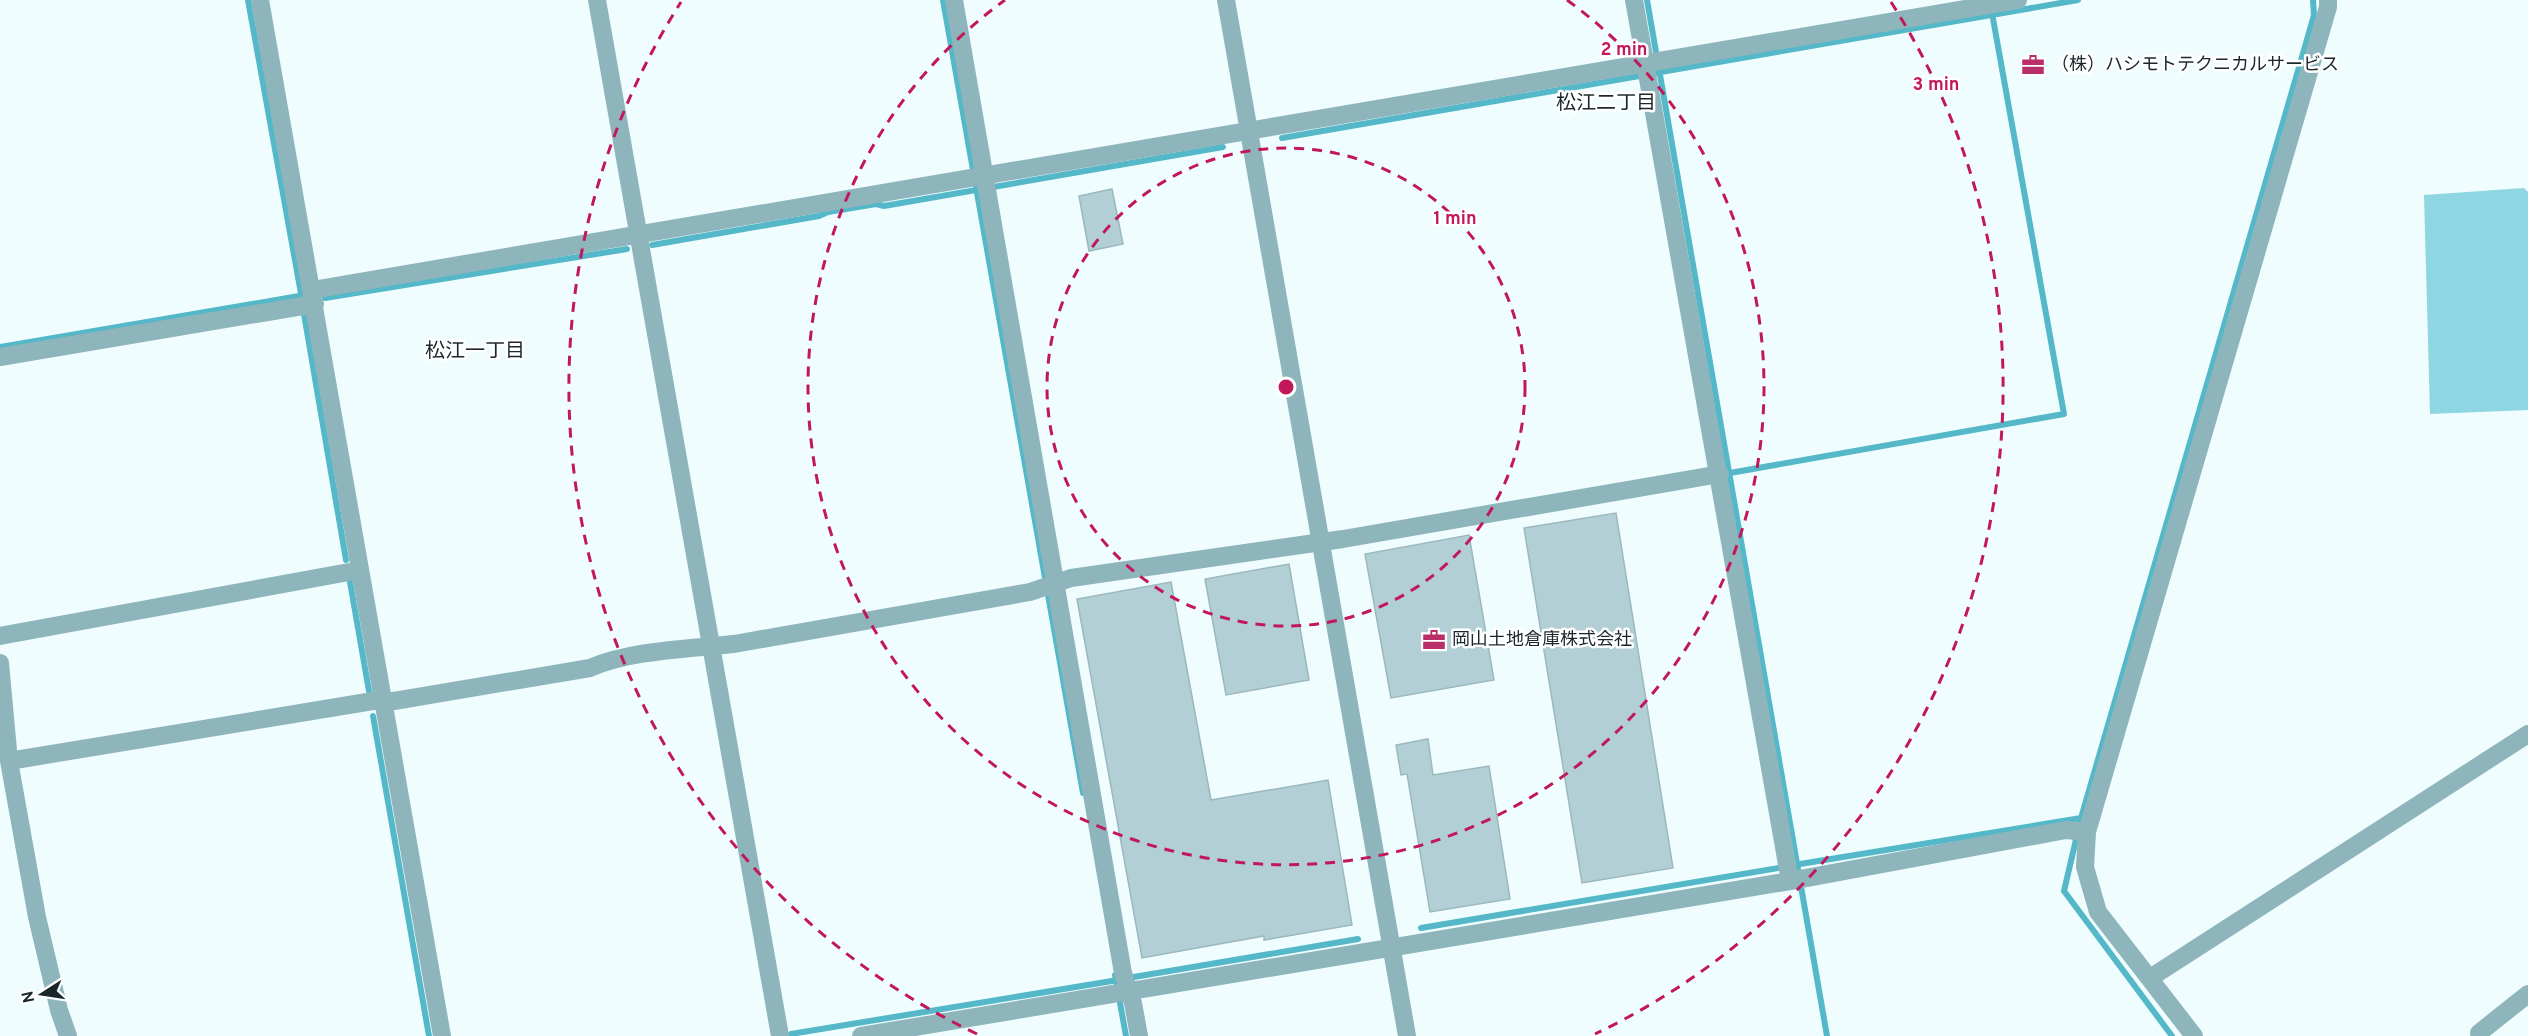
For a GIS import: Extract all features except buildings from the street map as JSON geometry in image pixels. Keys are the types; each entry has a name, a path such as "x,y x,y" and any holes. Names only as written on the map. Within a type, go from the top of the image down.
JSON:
{"street":[{"path":"260,0 442,1036"},
{"path":"597,0 780,1036"},
{"path":"954,0 980,182 1048,586 1122,986 1139,1036"},
{"path":"1226,0 1407,1036"},
{"path":"1634,0 1651,68 1720,474 1794,874"},
{"path":"0,357 638,234 980,182 1248,130 1651,68 2018,0"},
{"path":"2193,1036 2098,912 2085,867 2078,831 2325,18 2328,0"},
{"path":"9,761 590,668 604,662 693,647 711,647 1048,586 1071,578 1320,542 1720,474"},
{"path":"0,636 360,570"},
{"path":"0,663 9,761 37,917 59,1010 68,1036"},
{"path":"2150,978 2528,734"},
{"path":"861,1036 1122,986 1391,948 1794,874 2078,831"},
{"path":"2479,1035 2528,994"}],"shaded area":[{"path":"2524,188 2528,192 2528,410 2430,414 2424,195"}],"waterway":[{"path":"248,0 302,299"},
{"path":"943,0 1083,793"},
{"path":"1647,0 1827,1036"},
{"path":"1655,73 2078,0"},
{"path":"2172,1036 2064,891 2081,818 2314,15 2313,0"},
{"path":"1730,473 2064,414 1992,13"},
{"path":"1282,138 1645,75"},
{"path":"652,245 819,216 828,212 876,204 884,206 1223,147"},
{"path":"325,298 627,249"},
{"path":"0,347 305,295"},
{"path":"304,314 346,560"},
{"path":"350,582 369,691"},
{"path":"373,716 429,1036"},
{"path":"1794,865 2081,818"},
{"path":"1421,928 1784,867"},
{"path":"1128,978 1358,939"},
{"path":"1115,975 1126,1036"},
{"path":"791,1034 1118,980"}],"place":[{"name":"（株）ハシモトテクニカルサービス","path":"2033,65"},
{"name":"岡山土地倉庫株式会社","path":"1434,640"}],"district":[{"name":"松江二丁目","path":"1606,104"},
{"name":"松江一丁目","path":"475,352"}]}
